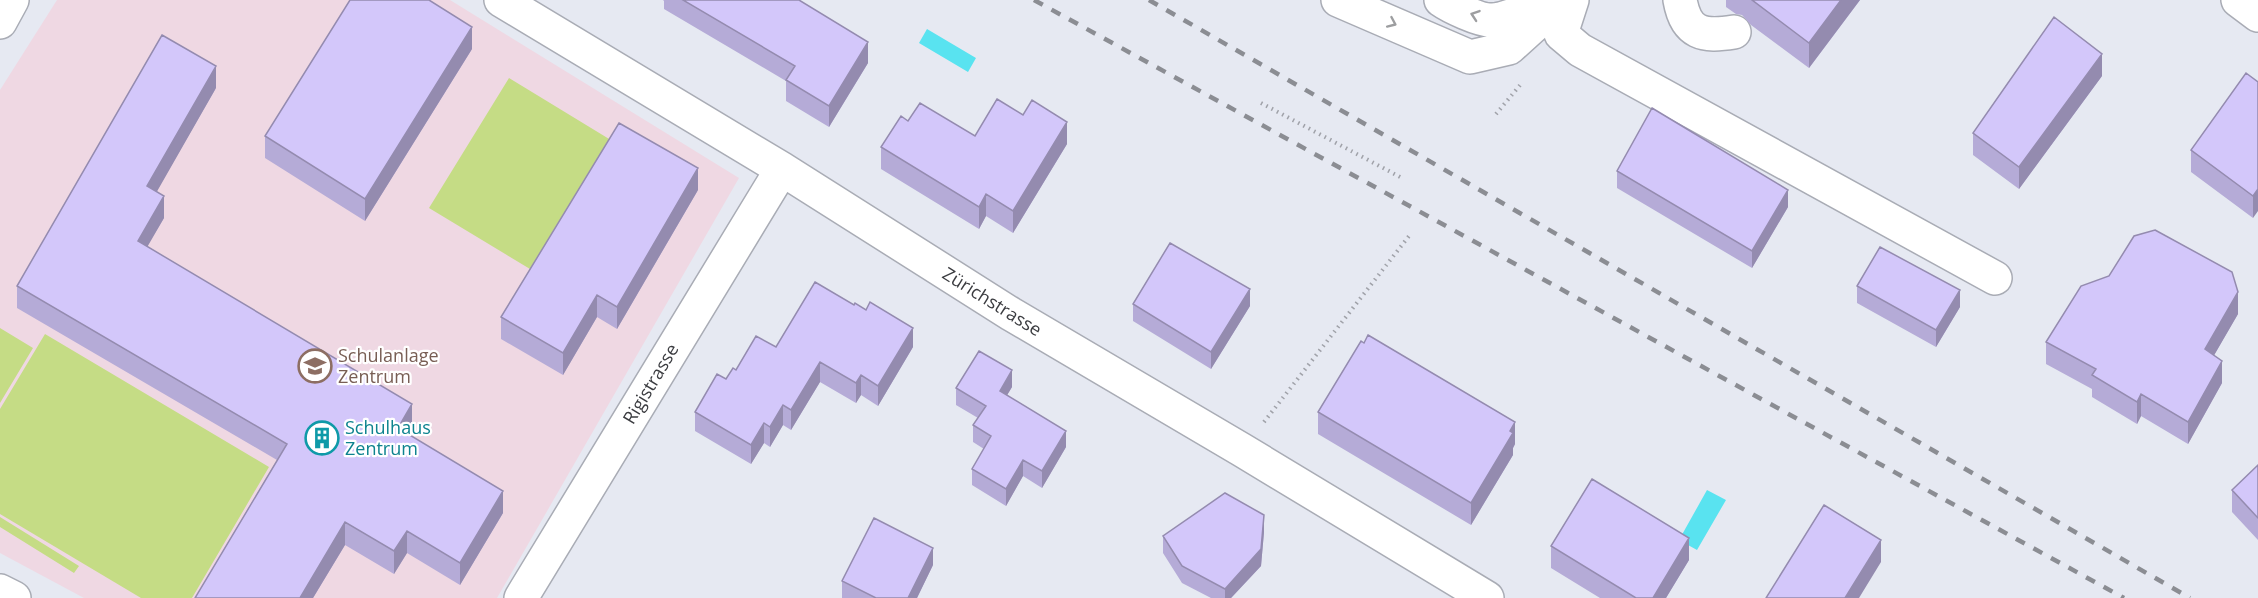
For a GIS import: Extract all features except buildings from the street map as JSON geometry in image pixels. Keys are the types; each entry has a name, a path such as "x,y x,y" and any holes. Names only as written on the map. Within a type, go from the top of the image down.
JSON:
{"street":[{"name":"Zürichstrasse","path":"501,0 782,170 1011,314 1242,450 1486,598"},
{"path":"1338,0 1470,57 1509,48 1562,0"},
{"path":"1441,0 1452,8 1490,20 1534,8 1549,0"},
{"path":"1572,0 1561,34 1580,50 1995,278"},
{"path":"1680,0 1683,16 1696,30 1714,35 1734,32"},
{"path":"2238,0 2258,15"},
{"name":"Rigistrasse","path":"521,598 782,170"},
{"path":"0,591 14,598"}],"path":[{"path":"1261,103 1402,178"},
{"path":"1242,450 1410,236"}],"shaded area":[{"name":"Schulanlage Zentrum","path":"57,0 450,0 739,178 497,598 84,598 0,553 0,90"}],"green space":[{"path":"509,78 619,145 540,275 429,208"},
{"path":"0,328 33,348 0,403"},
{"path":"45,334 269,467 192,598 141,598 0,514 0,409"},
{"path":"0,517 79,566 74,573 0,527"}],"water":[{"path":"927,29 976,58 968,72 919,43"},
{"path":"1707,490 1726,500 1697,550 1679,540"}],"railway":[{"path":"1034,0 2124,598"},
{"path":"1149,0 2190,598"}],"place":[{"name":"Schulanlage Zentrum","path":"315,366"},
{"name":"Schulhaus Zentrum","path":"322,438"}]}
